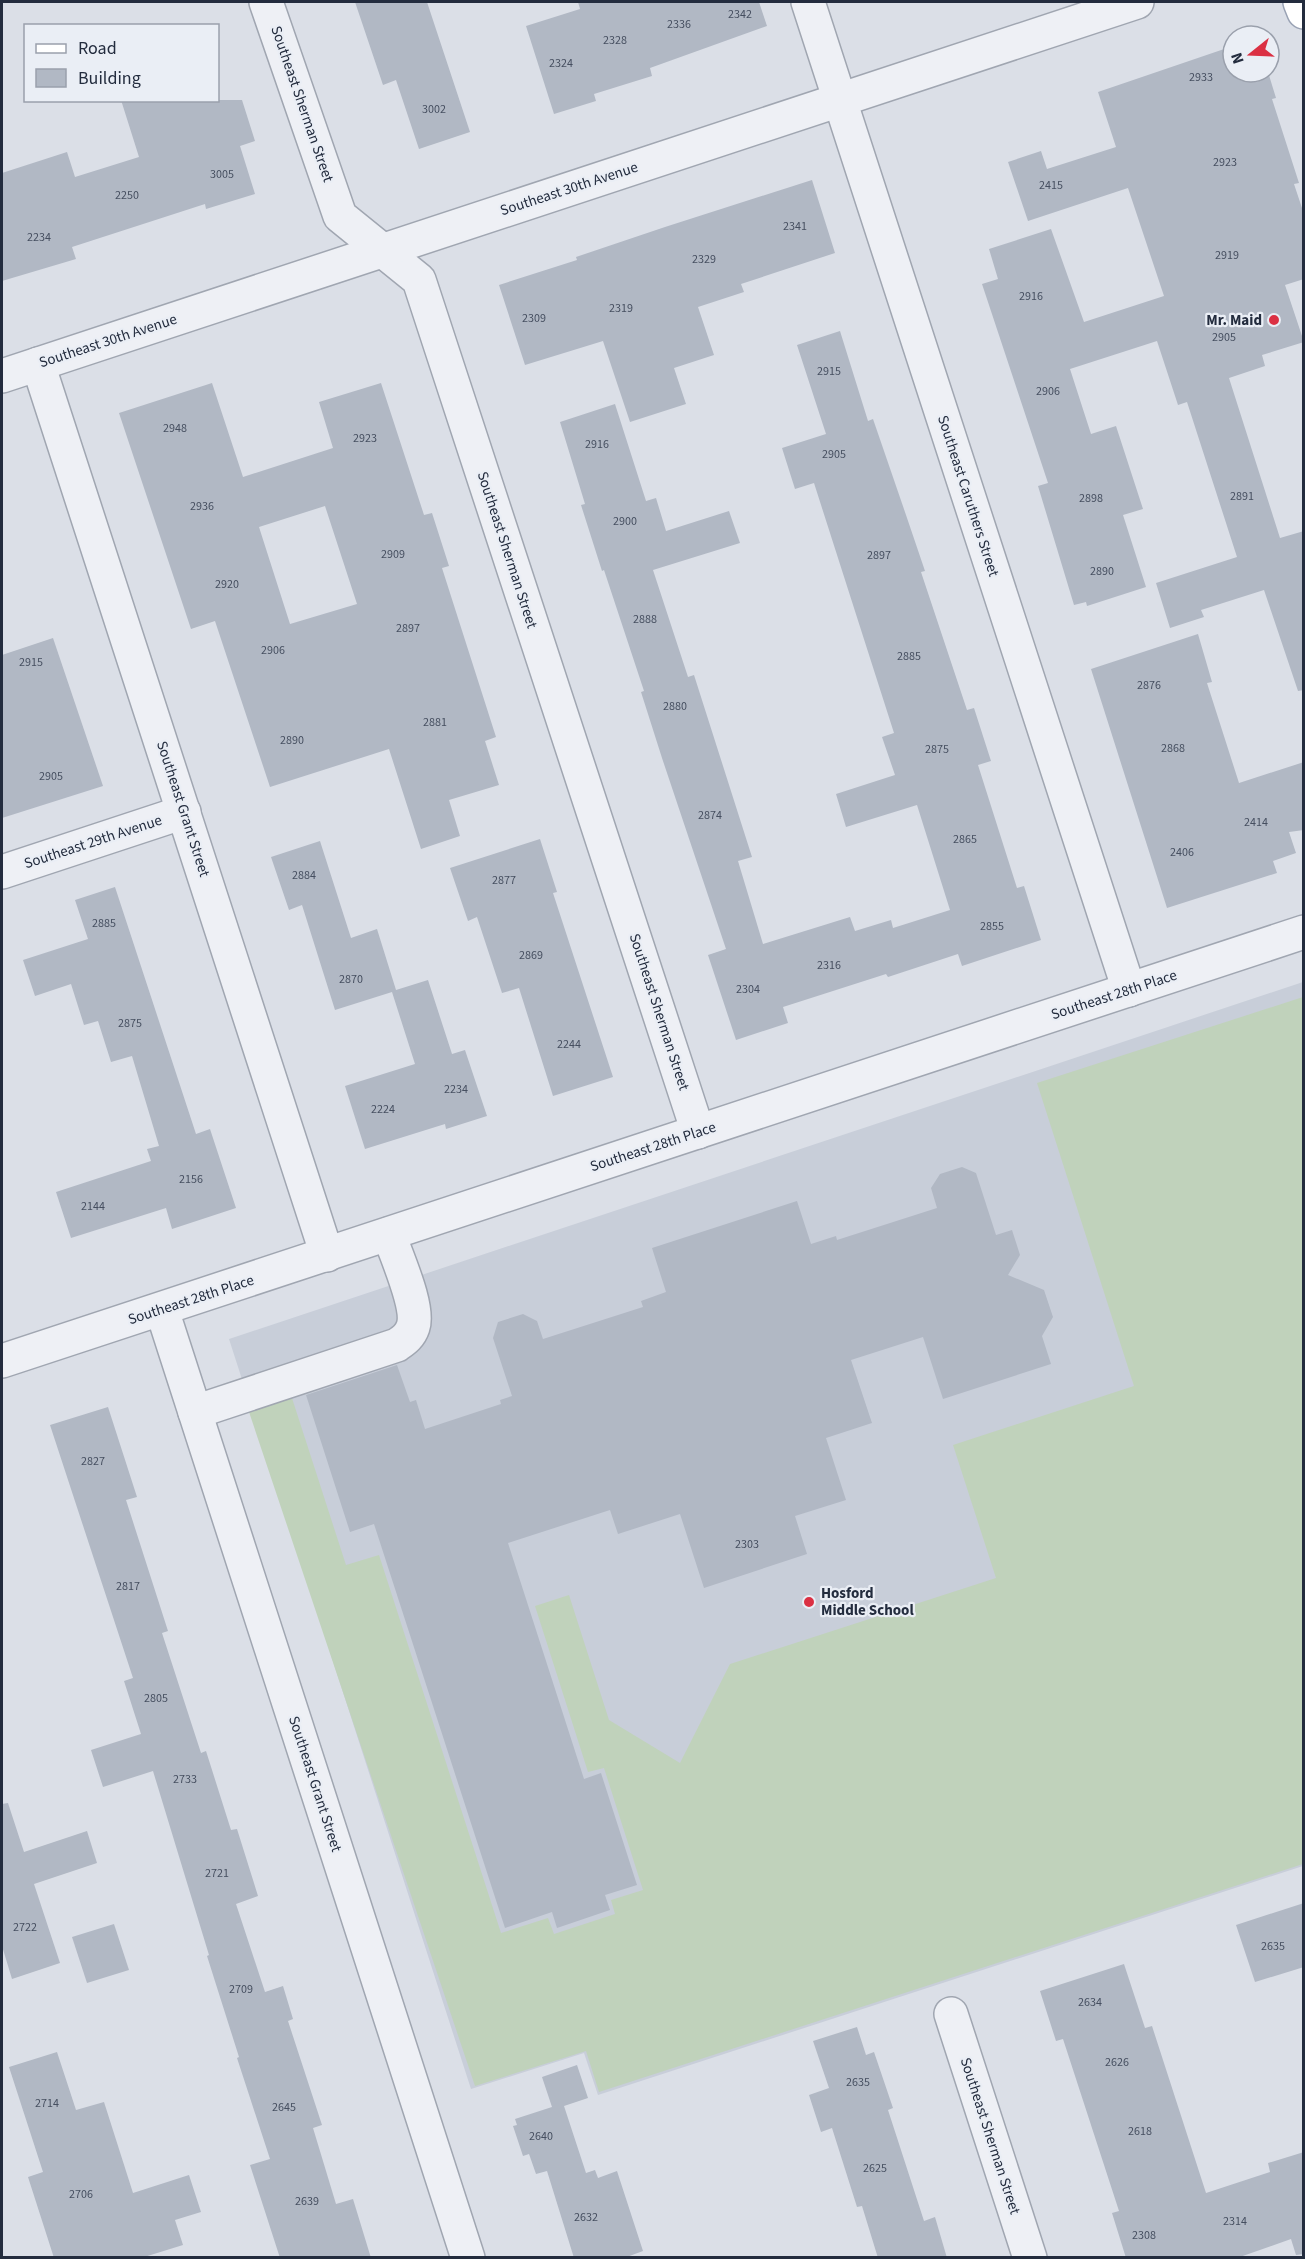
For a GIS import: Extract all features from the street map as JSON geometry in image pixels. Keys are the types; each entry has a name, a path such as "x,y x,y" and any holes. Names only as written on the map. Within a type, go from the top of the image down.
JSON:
{"main road":[{"path":"1300,2 1304,12"}],"street":[{"name":"Southeast Sherman Street","path":"266,2 340,216 419,280 698,1132"},
{"name":"Southeast Caruthers Street","path":"808,2 1129,990"},
{"name":"Southeast 30th Avenue","path":"2,376 1137,2"},
{"name":"Southeast Grant Street","path":"38,364 327,1255"},
{"name":"Southeast 29th Avenue","path":"2,872 184,812"},
{"name":"Southeast 28th Place","path":"2,1362 1304,932"},
{"path":"195,1412 397,1345 408,1337 414,1325 413,1309 389,1234"},
{"name":"Southeast Grant Street","path":"162,1310 468,2258"},
{"name":"Southeast Sherman Street","path":"951,2014 1030,2258"}],"shaded area":[{"name":"Hosford Middle School","path":"1303,982 1303,1866 598,2095 584,2053 471,2089 229,1339"}],"green space":[{"path":"1303,997 1303,1864 599,2092 586,2051 475,2086 248,1409 291,1395 346,1565 379,1555 501,1933 548,1918 554,1934 615,1914 611,1900 643,1890 604,1768 588,1772 535,1606 569,1595 609,1720 680,1763 730,1664 996,1578 953,1445 1134,1386 1037,1083"}],"building":[{"path":"355,2 427,2 470,132 419,149 396,80 383,85"},
{"path":"578,2 759,2 767,26 650,68 652,76 594,94 596,101 554,114 526,26 580,9"},
{"path":"1221,50 1221,84 1272,84 1276,98 1272,99 1299,183 1294,184 1304,214 1304,279 1285,285 1304,342 1262,355 1265,366 1229,378 1280,538 1304,531 1304,690 1298,691 1264,590 1201,610 1204,617 1170,628 1156,583 1237,557 1187,402 1178,405 1157,341 1070,369 1091,434 1116,426 1143,509 1123,515 1146,587 1087,606 1086,602 1074,605 1038,486 1048,483 982,284 998,279 989,249 1051,229 1084,322 1164,296 1128,188 1028,221 1008,162 1041,151 1047,169 1116,147 1098,92"},
{"path":"242,100 255,141 240,146 255,194 206,209 205,204 72,247 76,259 2,281 2,173 67,152 75,177 139,157 122,102"},
{"path":"812,180 835,253 741,284 744,292 698,307 714,355 674,368 686,404 630,422 603,341 525,365 499,285 577,260 576,257 665,227"},
{"path":"840,331 868,421 873,419 925,571 921,572 967,710 974,708 991,761 978,765 1017,888 1024,886 1041,940 962,966 958,954 783,1007 788,1023 736,1040 708,955 726,949 641,692 644,691 581,505 585,504 560,422 615,404 646,501 656,498 666,531 729,511 740,543 653,570 688,677 694,675 752,857 738,861 763,944 850,917 855,931 891,920 893,928 950,910 917,805 846,827 836,794 895,775 882,737 894,733 814,483 795,489 782,448 826,434 797,345"},
{"path":"212,383 243,477 333,448 319,402 381,383 424,515 432,513 449,566 442,568 496,737 485,741 499,785 449,800 460,836 421,849 389,749 270,787 215,621 191,629 119,413","holes":["325,506 357,604 290,624 259,527"]},
{"path":"1198,634 1212,682 1207,683 1239,783 1304,762 1304,830 1289,832 1296,853 1273,861 1277,873 1167,908 1091,669"},
{"path":"53,638 103,786 2,818 2,655"},
{"path":"540,839 557,892 553,893 613,1077 553,1096 519,988 502,993 477,917 468,921 450,868"},
{"path":"320,841 351,938 377,929 396,990 428,980 452,1054 465,1050 487,1116 446,1129 445,1124 365,1149 345,1086 415,1064 392,992 335,1010 302,905 289,910 271,857"},
{"path":"115,887 196,1134 210,1129 236,1208 172,1229 166,1208 71,1238 56,1192 151,1161 147,1149 159,1146 132,1056 111,1062 98,1021 84,1025 71,984 35,996 23,960 88,939 75,900"},
{"path":"962,1167 976,1173 996,1235 1012,1230 1020,1255 1008,1275 1044,1290 1053,1317 1042,1336 1051,1364 943,1399 923,1337 851,1360 872,1423 826,1438 846,1500 795,1516 807,1554 704,1588 680,1514 618,1534 610,1510 508,1543 584,1779 601,1773 637,1885 605,1895 610,1910 557,1928 552,1912 505,1928 374,1524 350,1532 306,1395 397,1365 410,1402 416,1400 425,1429 501,1404 500,1400 512,1396 493,1338 498,1322 523,1314 537,1321 543,1339 643,1307 641,1301 666,1292 652,1248 797,1201 811,1244 836,1236 837,1240 937,1208 931,1188 940,1174"},
{"path":"108,1407 137,1497 126,1500 168,1631 162,1633 201,1753 206,1751 231,1830 237,1829 258,1896 236,1904 265,1992 283,1986 293,2019 288,2021 322,2125 313,2128 336,2204 353,2199 371,2258 280,2258 250,2165 270,2159 237,2058 239,2057 153,1771 103,1787 91,1750 141,1734 124,1681 133,1678 50,1425"},
{"path":"8,1803 24,1852 87,1831 97,1863 34,1884 60,1963 12,1979 2,1946 2,1804"},
{"path":"1304,1903 1304,1967 1255,1982 1236,1925"},
{"path":"114,1924 129,1970 87,1983 72,1937"},
{"path":"1124,1964 1145,2028 1152,2026 1206,2193 1270,2172 1268,2163 1304,2152 1304,2254 1296,2255 1291,2239 1237,2258 1126,2258 1112,2213 1119,2211 1063,2039 1056,2041 1040,1991"},
{"path":"857,2027 866,2055 874,2052 893,2108 888,2110 924,2221 935,2217 947,2258 878,2258 862,2206 857,2207 832,2128 821,2132 809,2095 829,2088 813,2041"},
{"path":"57,2052 76,2110 104,2102 133,2193 189,2175 201,2212 175,2220 183,2245 141,2258 54,2258 28,2177 43,2172 9,2067"},
{"path":"577,2065 588,2098 564,2106 586,2173 595,2170 598,2178 617,2171 643,2251 624,2258 574,2258 547,2171 536,2174 529,2154 523,2156 513,2126 517,2125 515,2119 552,2107 542,2077"}],"place":[{"name":"Mr. Maid","path":"1274,320"},
{"name":"Hosford Middle School","path":"809,1602"}]}
